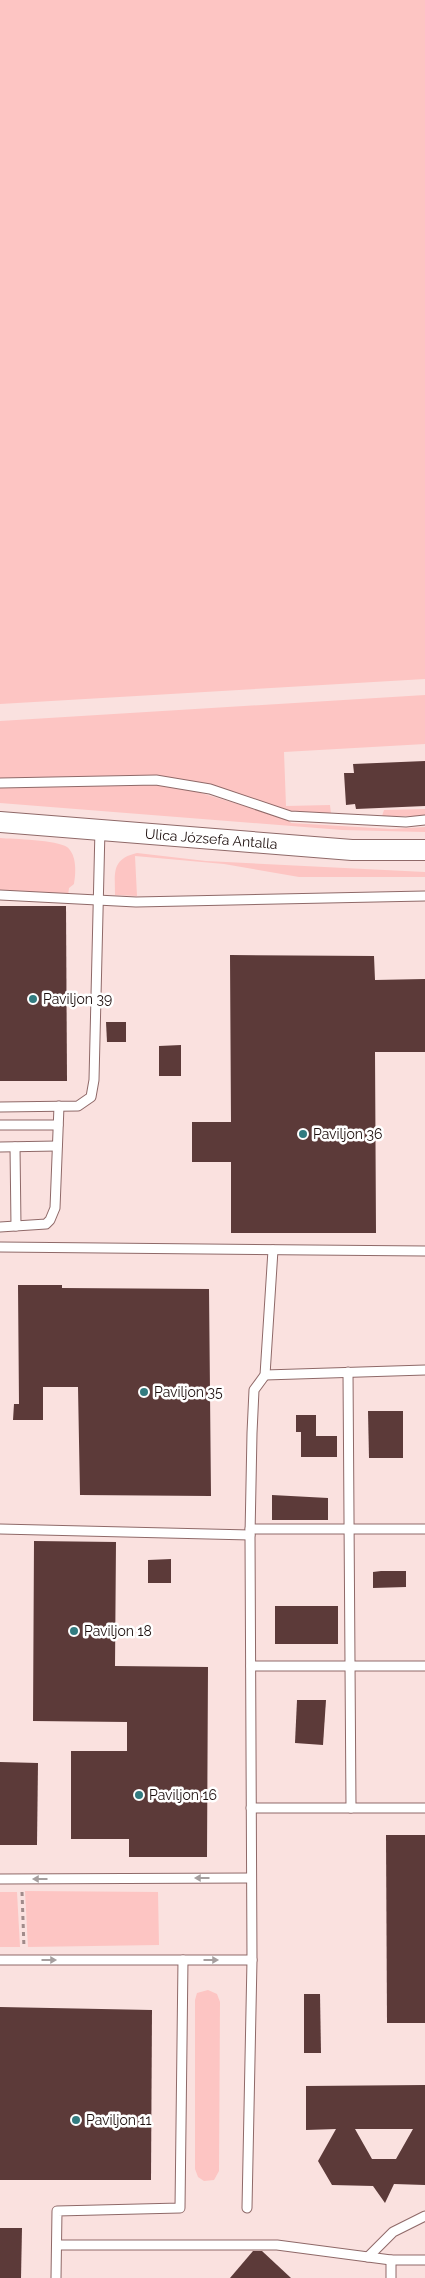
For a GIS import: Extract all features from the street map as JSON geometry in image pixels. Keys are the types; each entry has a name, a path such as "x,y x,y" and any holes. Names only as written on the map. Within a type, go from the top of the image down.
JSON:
{"street":[{"name":"Ulica Józsefa Antalla","path":"0,822 352,850 425,850"}],"lane":[{"path":"0,783 156,780 210,790 290,816 406,822 425,820"},
{"path":"0,1107 78,1106 91,1098 94,1080 100,829"},
{"path":"0,896 136,902 425,896"},
{"path":"0,1227 46,1224 50,1220 55,1208 59,1106"},
{"path":"0,1126 58,1125"},
{"path":"0,1147 57,1146"},
{"path":"15,1147 16,1226"},
{"path":"0,1247 425,1251"},
{"path":"248,2208 252,1960 250,1532 254,1390 265,1375 273,1250"},
{"path":"265,1375 425,1370"},
{"path":"348,1372 350,1808"},
{"path":"0,1529 250,1532 425,1529"},
{"path":"251,1666 425,1666"},
{"path":"251,1808 425,1808"},
{"path":"0,1879 251,1878"},
{"path":"0,1960 252,1960"},
{"path":"56,2278 58,2211 180,2208 183,1960"},
{"path":"368,2257 393,2232 425,2216"},
{"path":"57,2245 268,2244 391,2260 425,2260"},
{"path":"391,2260 391,2278"}],"path":[{"path":"21,1879 25,1960"}],"shaded area":[{"path":"0,0 425,0 425,679 0,704"},
{"path":"425,695 425,744 284,752 286,806 330,805 331,814 303,813 271,807 201,785 154,775 0,778 0,721"},
{"path":"152,783 191,790 288,819 291,823 392,829 425,827 425,832 342,830 0,803 0,788"},
{"path":"425,809 425,816 382,816 384,810"},
{"path":"0,838 45,841 67,847 73,855 75,870 74,884 69,888 68,896 0,896"},
{"path":"137,853 206,861 425,872 425,877 299,877 224,864 135,856 137,896 115,895 116,868 123,859"},
{"path":"25,1891 158,1892 159,1945 28,1947"},
{"path":"0,1892 17,1892 20,1947 0,1947"},
{"path":"208,1990 217,1994 220,2002 219,2171 214,2180 204,2181 198,2177 195,2169 195,2000 197,1993"}],"building":[{"path":"425,761 425,806 356,809 355,804 346,805 344,773 354,773 353,764"},
{"name":"Paviljon 39","path":"0,906 66,906 67,1081 0,1081"},
{"name":"Paviljon 36","path":"230,955 374,956 375,980 425,979 425,1052 375,1052 376,1233 231,1233 231,1162 192,1162 192,1122 231,1122"},
{"path":"106,1022 126,1022 126,1042 107,1042"},
{"path":"181,1045 181,1076 159,1076 159,1046"},
{"name":"Paviljon 35","path":"18,1285 62,1285 62,1288 209,1289 211,1496 80,1495 78,1387 43,1387 43,1420 13,1420 14,1404 19,1404"},
{"path":"368,1411 403,1411 403,1458 369,1458"},
{"path":"296,1415 316,1415 316,1436 337,1436 337,1457 301,1457 301,1432 296,1432"},
{"path":"272,1495 328,1498 328,1520 272,1520"},
{"path":"34,1541 116,1542 115,1666 208,1667 207,1857 129,1857 129,1839 71,1839 71,1751 127,1751 127,1722 33,1721"},
{"path":"171,1559 171,1583 148,1583 148,1560"},
{"path":"406,1571 406,1587 373,1588 373,1572"},
{"path":"275,1606 338,1606 338,1644 275,1644"},
{"path":"297,1700 326,1700 323,1745 295,1743"},
{"path":"0,1762 38,1763 37,1845 0,1845"},
{"path":"386,1835 425,1835 425,2023 387,2023"},
{"path":"304,1994 320,1994 321,2053 304,2053"},
{"name":"Paviljon 11","path":"0,2007 152,2010 151,2180 0,2180"},
{"path":"425,2085 425,2185 394,2184 385,2203 373,2186 332,2185 318,2161 336,2129 306,2130 306,2086","holes":["355,2129 413,2129 396,2159 372,2159"]},
{"path":"0,2228 22,2228 21,2278 0,2278"},
{"path":"253,2251 262,2251 291,2278 230,2278"}],"place":[{"name":"Paviljon 39","path":"33,999"},
{"name":"Paviljon 36","path":"303,1134"},
{"name":"Paviljon 35","path":"144,1392"},
{"name":"Paviljon 18","path":"74,1631"},
{"name":"Paviljon 16","path":"139,1795"},
{"name":"Paviljon 11","path":"76,2120"}]}
